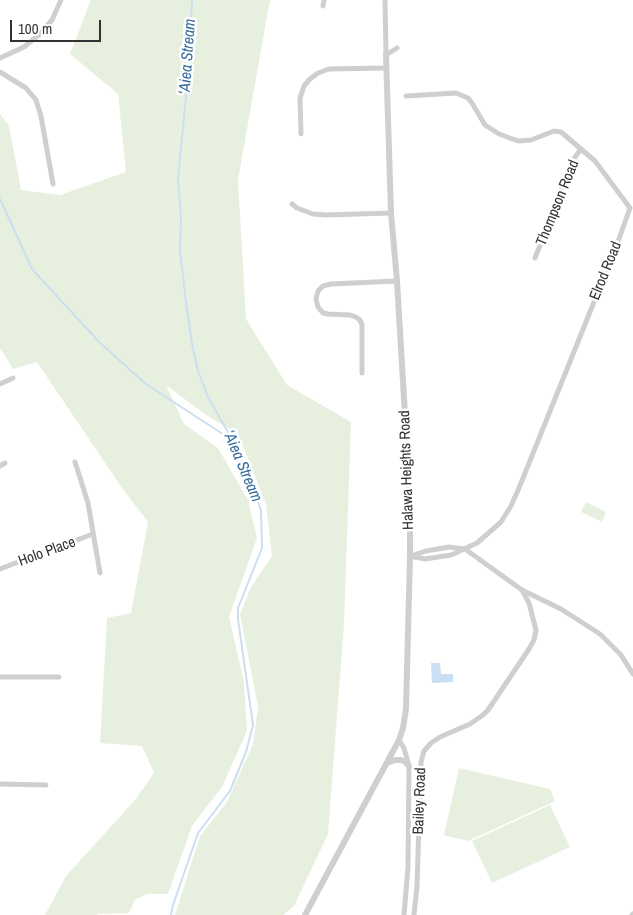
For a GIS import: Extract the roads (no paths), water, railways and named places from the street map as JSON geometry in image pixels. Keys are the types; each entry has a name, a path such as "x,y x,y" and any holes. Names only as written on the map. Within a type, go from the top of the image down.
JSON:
{"street":[{"path":"0,58 24,47 40,34 52,20 62,0"},
{"path":"323,6 324,0"},
{"name":"Halawa Heights Road","path":"305,915 388,763 403,728 406,709 410,500 391,213 385,0"},
{"path":"386,55 397,48"},
{"path":"301,134 300,98 304,86 318,73 329,68 387,68"},
{"path":"0,72 26,88 36,100 41,116 53,184"},
{"name":"Elrod Road","path":"406,96 456,93 468,98 485,125 512,140 524,142 554,131 561,132 595,161 630,208 615,250 511,506 501,522 491,532 477,543 465,549"},
{"name":"Thompson Road","path":"535,258 573,160 581,149"},
{"path":"292,204 313,214 391,213"},
{"path":"362,373 362,325 360,320 350,315 322,312 318,307 316,299 318,291 323,286 331,284 397,281"},
{"path":"0,384 13,378"},
{"name":"Holo Place","path":"75,462 88,504 100,573"},
{"name":"Holo Place","path":"0,569 93,534"},
{"path":"410,556 426,550 465,549 522,590 561,609 600,634 620,655 633,674"},
{"name":"Bailey Road","path":"414,915 417,886 421,762 424,751 440,736 470,724 483,715 530,649 536,630 529,602 522,590"},
{"path":"0,677 59,677"},
{"path":"399,740 404,748 409,766 408,867 404,915"},
{"path":"388,763 401,760 409,766"},
{"path":"0,784 46,785"}],"water":[{"path":"431,663 440,663 441,674 453,674 453,682 432,683"}],"waterway":[{"name":"ʻAiea Stream","path":"171,915 198,833 230,791 246,752 253,725 238,608 262,548 261,510 247,471 233,441 208,397 198,371 186,302 180,251 181,217 178,179 187,86 192,0"},
{"path":"0,199 32,269 100,343 146,384 232,440"}]}
